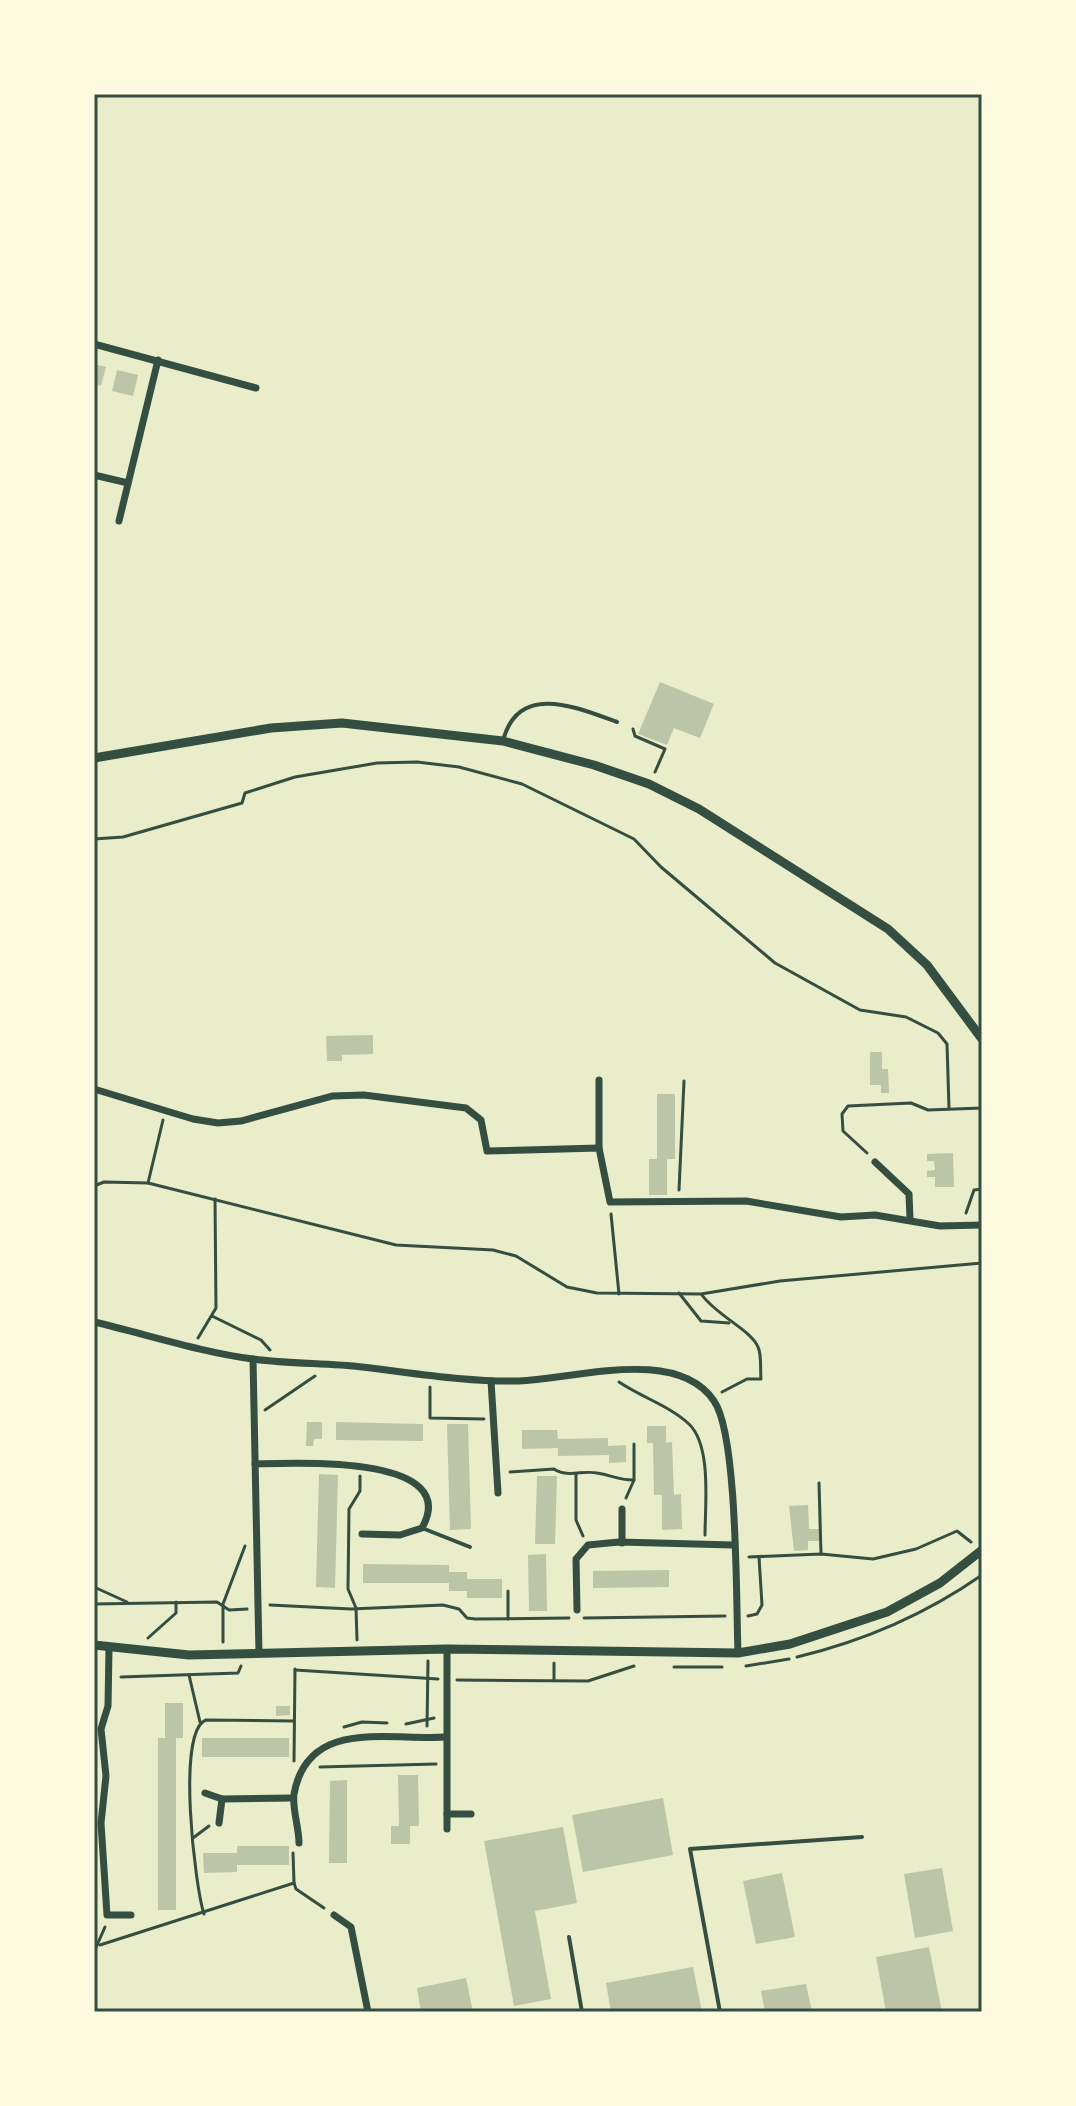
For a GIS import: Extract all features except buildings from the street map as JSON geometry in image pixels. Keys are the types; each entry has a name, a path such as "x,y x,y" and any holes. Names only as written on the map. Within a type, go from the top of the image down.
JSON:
{"street":[{"path":"94,344 256,388"},
{"path":"119,521 158,360"},
{"path":"94,475 128,483"},
{"path":"94,758 321,724 380,725 503,741 563,755 649,784 726,825 888,929 916,952 939,978 982,1039"},
{"path":"599,1080 599,1148 610,1202 746,1201 841,1217 910,1219 940,1226 982,1225"},
{"path":"94,1089 204,1122 241,1121 308,1101 364,1095 471,1110 481,1120 484,1145 490,1151 599,1148"},
{"path":"875,1162 909,1194 910,1219"},
{"path":"94,1322 253,1359 491,1381 669,1371 687,1377 716,1402 728,1450 738,1653"},
{"path":"253,1359 259,1654"},
{"path":"491,1381 498,1493"},
{"path":"255,1464 359,1467 398,1473 416,1484 426,1506 422,1528 400,1535 362,1534"},
{"path":"622,1509 622,1543"},
{"path":"577,1610 576,1559 588,1545 733,1545"},
{"path":"94,1645 146,1653 224,1655 427,1649 738,1653 790,1644 887,1612 940,1583 981,1551"},
{"path":"109,1649 98,1751 106,1776 101,1823 107,1915 131,1915"},
{"path":"447,1649 447,1829"},
{"path":"299,1843 293,1798 298,1780 332,1741 356,1735 445,1737"},
{"path":"205,1793 222,1799 293,1798"},
{"path":"219,1823 222,1799"},
{"path":"447,1814 471,1814"},
{"path":"334,1915 351,1927 368,2012"}],"lane":[{"path":"503,741 506,729 517,714 547,703 564,703 617,722"},
{"path":"422,1528 470,1547"},
{"path":"720,2012 690,1849 862,1837"},
{"path":"569,1937 582,2012"}],"path":[{"path":"633,729 635,736 665,749 649,784"},
{"path":"94,839 123,837 242,803 245,793 295,777 377,763 417,762 459,767 522,784 634,839 661,867 775,963 860,1010 906,1017 938,1033 947,1044 949,1108"},
{"path":"680,1202 684,1081"},
{"path":"875,1162 843,1131 842,1114 848,1106 911,1103 928,1110 982,1108"},
{"path":"148,1183 166,1111"},
{"path":"94,1186 104,1182 148,1183 396,1245 493,1250 516,1256 567,1287 619,1294 701,1294 780,1281 982,1263"},
{"path":"962,1225 974,1190 982,1189"},
{"path":"196,1346 216,1308 215,1199"},
{"path":"610,1202 619,1294"},
{"path":"679,1293 701,1321 729,1323"},
{"path":"701,1294 712,1309 758,1347 761,1379 747,1379 723,1390 716,1402"},
{"path":"212,1316 261,1340 275,1360"},
{"path":"254,1415 302,1387 330,1364"},
{"path":"606,1373 679,1416 696,1432 706,1471 705,1545"},
{"path":"430,1375 430,1418 492,1419"},
{"path":"622,1509 634,1480 634,1444"},
{"path":"357,1651 356,1608 348,1589 349,1509 360,1491 359,1467"},
{"path":"498,1473 554,1469 576,1474 599,1473 611,1480 634,1480"},
{"path":"576,1474 576,1520 588,1545"},
{"path":"819,1483 821,1554"},
{"path":"733,1557 821,1554 849,1559 896,1556 957,1531 981,1551"},
{"path":"225,1674 223,1604 246,1541 256,1533"},
{"path":"94,1604 223,1604 235,1612 258,1606 356,1608 443,1605 459,1609 467,1618 508,1619 736,1616 757,1614 761,1610 759,1557"},
{"path":"94,1587 129,1603"},
{"path":"508,1591 508,1619"},
{"path":"146,1653 146,1641 176,1613 176,1602"},
{"path":"427,1649 428,1739"},
{"path":"295,1653 294,1773 298,1780"},
{"path":"107,1677 238,1673 246,1654"},
{"path":"295,1670 446,1680"},
{"path":"189,1675 200,1722"},
{"path":"400,1725 427,1718 445,1719"},
{"path":"344,1738 344,1727 348,1724 392,1724"},
{"path":"304,1771 328,1765 446,1764"},
{"path":"193,1838 204,1828 219,1823"},
{"path":"299,1843 293,1850 296,1889 334,1915"},
{"path":"100,1945 294,1883"},
{"path":"94,1952 100,1945 107,1915"}]}
